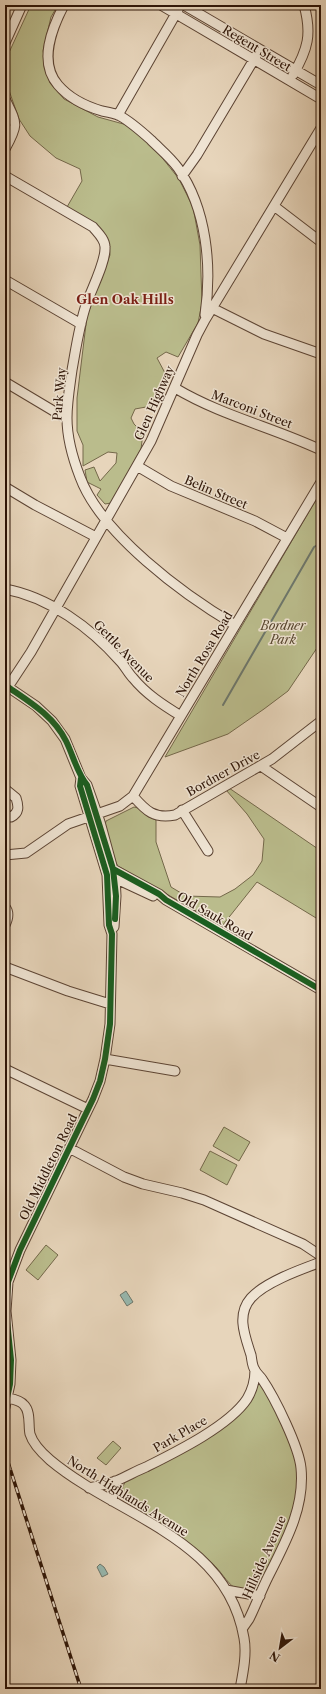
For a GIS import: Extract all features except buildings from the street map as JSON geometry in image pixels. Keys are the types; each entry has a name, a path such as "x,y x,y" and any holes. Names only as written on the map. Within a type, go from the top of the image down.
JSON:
{"street":[{"path":"5,43 22,5"},
{"path":"64,5 53,29 49,44 48,54 50,68 55,81 67,95 90,108 118,115 131,123 159,148 178,168 199,212 204,234 208,285 205,320"},
{"name":"Regent Street","path":"161,5 321,99"},
{"path":"118,115 182,5"},
{"name":"Regent Street","path":"182,5 321,85"},
{"path":"290,81 304,54 308,38 308,27 304,5"},
{"path":"182,176 198,155 260,49"},
{"path":"5,99 14,118 15,129 5,149"},
{"name":"Glen Highway","path":"6,687 31,652 151,441 194,341 205,320 321,128"},
{"name":"Park Way","path":"5,176 93,227 100,235 105,248 81,324 69,389 67,419 70,440 80,477 88,494 106,520 140,555 157,570 236,626"},
{"path":"274,206 321,242"},
{"path":"5,280 81,324"},
{"path":"212,308 264,334 321,354"},
{"path":"6,386 67,419"},
{"name":"Marconi Street","path":"175,388 222,412 294,438 321,450"},
{"name":"Belin Street","path":"137,466 171,486 255,522 287,538"},
{"name":"North Rosa Road","path":"5,855 26,853 68,824 94,817 120,806 133,796 236,626 287,538 318,493 321,482"},
{"path":"5,487 35,505 96,537"},
{"name":"Gettle Avenue","path":"5,589 56,608 82,625 108,649 151,696 181,716"},
{"name":"Old Middleton Road","path":"6,687 36,706 52,721 65,739 81,778 80,786 94,817 112,874 116,896 115,926 112,934 110,1024 106,1059 100,1081 88,1109 20,1250 8,1282 6,1311 12,1360 6,1404"},
{"name":"Bordner Drive","path":"133,796 144,808 159,816 174,815 261,766 286,749 321,721"},
{"path":"261,766 321,807"},
{"path":"5,815 11,817 16,814 18,809 16,798 13,794 6,793"},
{"path":"182,810 208,851"},
{"name":"Old Middleton Road","path":"112,874 109,925 112,934"},
{"name":"Old Sauk Road","path":"112,874 133,888 156,898 166,900"},
{"name":"Old Sauk Road","path":"112,874 159,894 166,900 321,990"},
{"path":"116,896 126,889 133,888"},
{"path":"5,907 8,914 8,919 5,925"},
{"path":"5,967 110,1004"},
{"path":"106,1059 175,1071"},
{"path":"5,1069 88,1109"},
{"path":"69,1148 124,1177 143,1184 182,1193 210,1203 303,1244 321,1256"},
{"name":"Hillside Avenue","path":"242,1628 250,1619 290,1534 299,1502 301,1468 297,1452 280,1412 262,1379 255,1370 245,1339 242,1320 243,1312 252,1297 262,1289 293,1273 321,1262"},
{"name":"Park Place","path":"89,1488 115,1482 189,1444 227,1418 242,1404 252,1389 255,1380 255,1370"},
{"name":"North Highlands Avenue","path":"6,1404 22,1403 25,1406 28,1412 30,1434 41,1451 64,1471 89,1488 151,1523 191,1550 220,1578 236,1606 244,1639 243,1669 240,1689"},
{"path":"112,1501 115,1482"},
{"path":"226,1590 260,1596"}],"green space":[{"path":"31,5 58,5 51,17 43,51 50,83 64,99 98,117 127,125 156,150 179,179 193,207 200,245 202,303 198,323 178,357 166,352 157,358 165,373 162,389 151,410 146,407 135,409 131,418 134,424 143,433 141,449 111,503 105,504 97,495 101,489 87,482 85,470 94,467 100,481 116,463 117,453 108,452 83,466 83,445 77,431 77,398 87,316 110,255 109,246 106,238 96,226 67,207 82,181 80,169 56,158 30,136 19,119 5,79 6,59"},
{"name":"Bordner Park","path":"317,498 321,500 321,642 288,691 264,709 228,734 165,757"},
{"path":"229,788 321,851 321,921 257,882 222,926 118,866 105,825 106,821 134,807 156,820 156,842 171,887 186,896 220,897 235,889 253,875 262,861 264,839 247,814 226,790"},
{"path":"224,1127 250,1142 239,1161 213,1146"},
{"path":"210,1151 237,1165 227,1185 200,1170"},
{"path":"46,1245 58,1255 38,1280 26,1270"},
{"path":"257,1377 281,1420 299,1469 298,1491 288,1531 256,1593 246,1592 232,1586 209,1560 191,1545 142,1512 134,1505 122,1489 125,1482 155,1465 246,1405"},
{"path":"113,1441 121,1448 106,1465 97,1458"}],"water":[{"path":"126,1291 133,1302 127,1306 120,1295"},
{"path":"100,1564 104,1567 108,1574 102,1577 97,1567"}],"waterway":[{"path":"223,705 314,547 321,543"}],"railway":[{"path":"5,1453 81,1689"}],"cycle path":[{"path":"5,685 39,709 61,732 87,785 113,869 116,896 115,919"},
{"path":"5,1407 10,1384 11,1360 6,1311 8,1282 20,1250 93,1099 100,1081 105,1059 110,1024 112,934 109,925 107,875 80,786 81,778"},
{"path":"113,869 159,894 166,900 321,990"}],"district":[{"name":"Glen Oak Hills","path":"125,299"}]}
